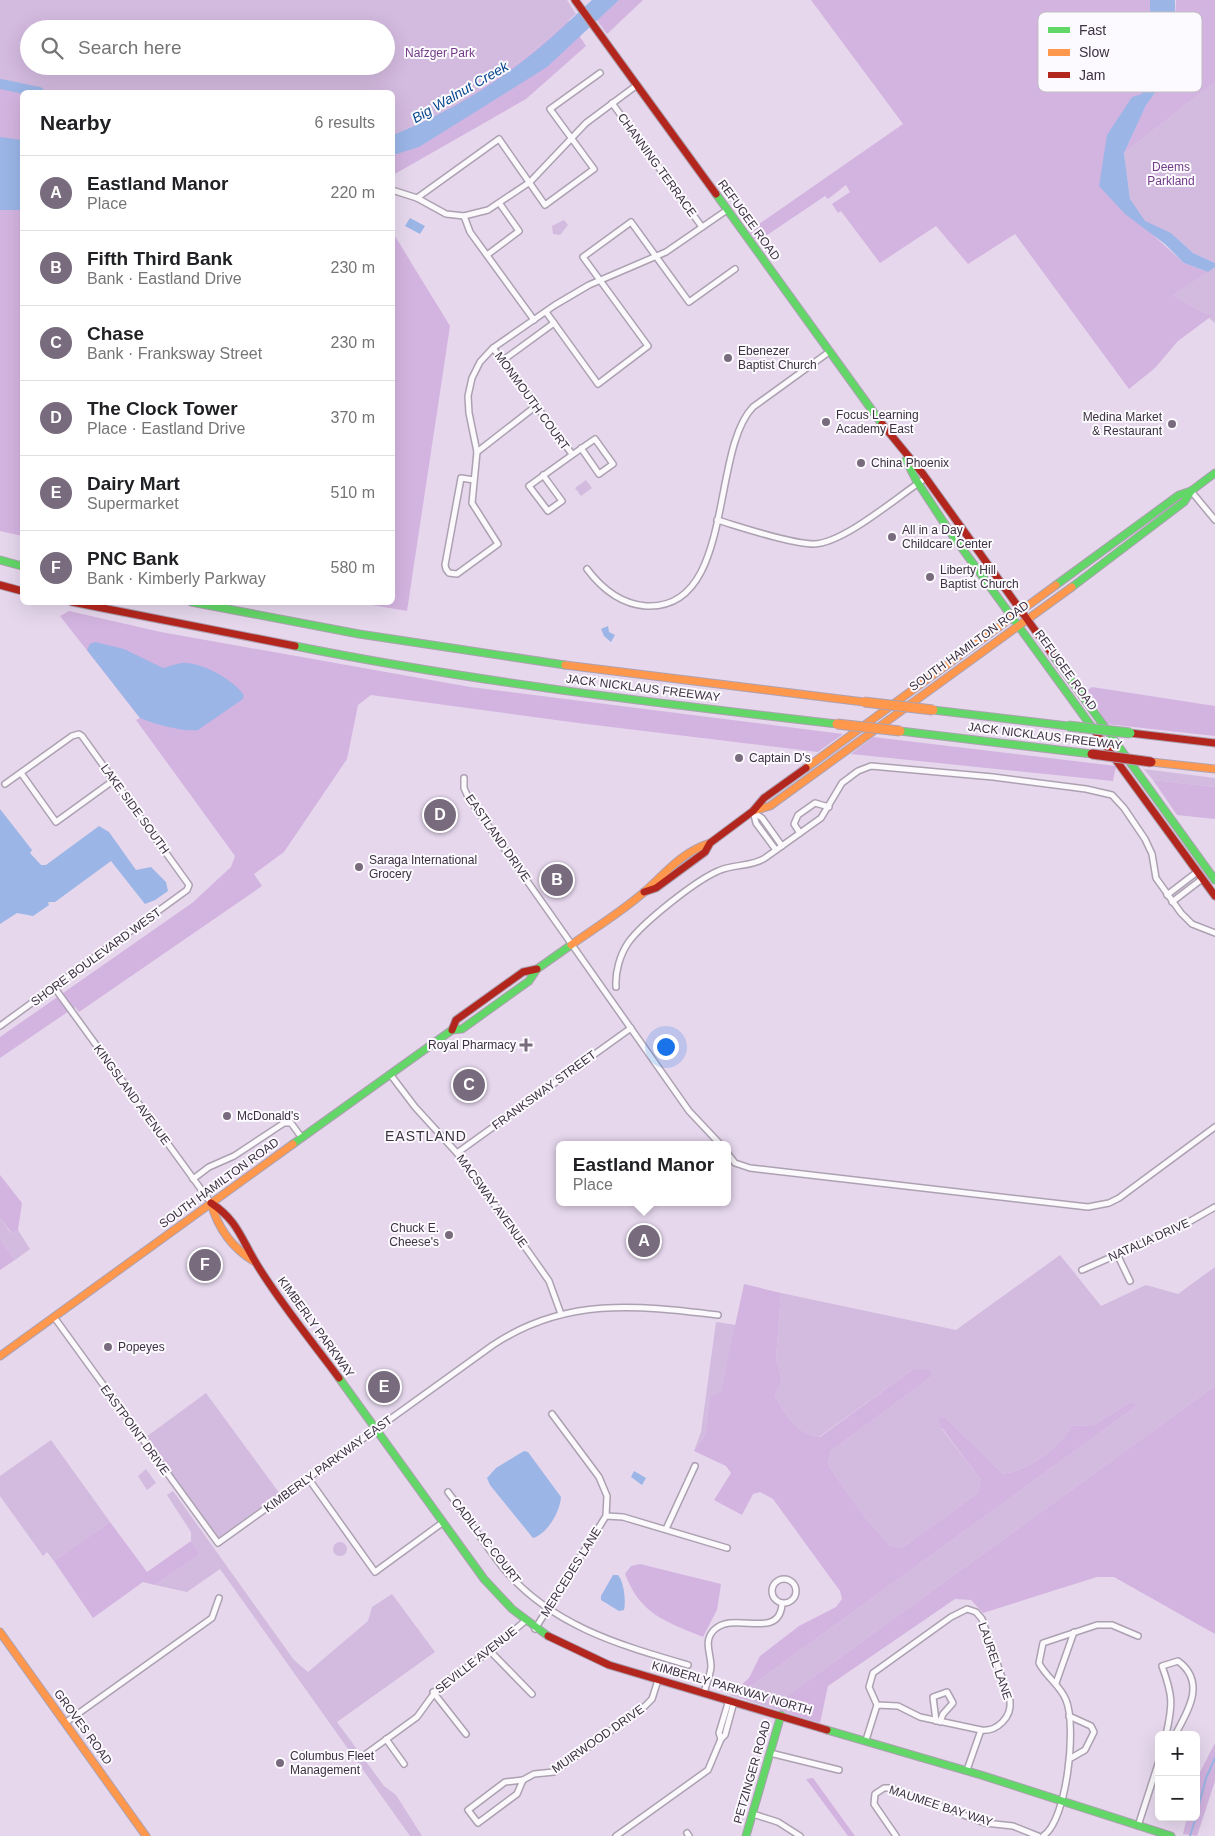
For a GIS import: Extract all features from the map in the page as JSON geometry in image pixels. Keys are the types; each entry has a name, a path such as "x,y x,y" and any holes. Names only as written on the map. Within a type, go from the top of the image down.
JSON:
{"main road":[{"name":"REFUGEE ROAD","path":"575,0 904,453 1011,616 1215,896"},
{"name":"SOUTH HAMILTON ROAD","path":"753,812 770,806 1019,626 1184,502 1192,491 1215,473"},
{"name":"REFUGEE ROAD","path":"922,480 1020,610 1215,880"},
{"name":"SOUTH HAMILTON ROAD","path":"0,1356 452,1030 456,1020 523,972 537,969 644,892 651,882 700,845 710,843 753,812 764,798 1011,616 1179,495 1192,491"},
{"path":"0,560 20,565"},
{"path":"0,586 20,591"},
{"name":"JACK NICKLAUS FREEWAY","path":"87,605 363,660 583,694 1215,769"},
{"name":"JACK NICKLAUS FREEWAY","path":"208,605 455,650 626,674 1215,743"},
{"name":"KIMBERLY PARKWAY","path":"211,1203 214,1218 233,1246 239,1254 255,1262"},
{"name":"KIMBERLY PARKWAY","path":"211,1203 224,1210 249,1246 255,1262 375,1430"},
{"name":"KIMBERLY PARKWAY NORTH","path":"375,1430 484,1580 525,1621 570,1650 609,1665 967,1770 1171,1836"},
{"name":"GROVES ROAD","path":"0,1632 146,1836"},
{"name":"PETZINGER ROAD","path":"746,1836 781,1715"}],"street":[{"path":"417,198 499,139 545,205 594,170 550,109 600,73"},
{"path":"395,191 417,198 446,214 464,216 481,213 500,204 530,182 570,138 637,85"},
{"name":"CHANNING TERRACE","path":"612,103 702,227"},
{"path":"486,256 519,231 500,204"},
{"path":"474,480 461,478 445,565 446,569 452,574 457,574 498,544 472,503 477,452 468,405 469,386 480,362 494,348 546,312 600,280 656,257 727,210"},
{"path":"464,216 470,232 486,256 534,320"},
{"path":"546,312 598,384 648,346 583,256 631,222 688,302 735,268"},
{"path":"502,361 554,323"},
{"name":"MONMOUTH COURT","path":"494,348 572,454"},
{"path":"587,569 596,582 615,597 640,606 660,605 682,595 699,577 710,557 717,520 739,431 745,415 829,352"},
{"path":"477,452 536,406"},
{"path":"543,475 562,501 548,511 529,486 543,475 572,454 581,448 595,439 613,464 599,474 581,448"},
{"path":"717,520 814,544 838,537 852,529 922,480"},
{"path":"1192,491 1215,520"},
{"name":"LAKE SIDE SOUTH","path":"21,773 72,736 79,734 189,885"},
{"path":"616,987 619,963 627,945 655,916 715,872 758,862 800,834 822,817 829,807 835,792 844,781 860,769 873,766 994,777 1103,792 1119,800 1145,839 1151,851 1156,878 1172,902 1190,923 1215,933"},
{"path":"5,784 21,773 56,822 114,780"},
{"name":"EASTLAND DRIVE","path":"464,778 464,788 468,796 696,1120 717,1141"},
{"path":"800,834 794,824 798,815 815,803 829,807"},
{"path":"753,812 762,818 782,846"},
{"path":"753,812 756,823 776,850"},
{"path":"1167,895 1200,875"},
{"path":"1172,902 1200,875"},
{"name":"SHORE BOULEVARD WEST","path":"0,1026 187,890 189,885"},
{"name":"KINGSLAND AVENUE","path":"54,987 211,1203"},
{"name":"FRANKSWAY STREET","path":"457,1153 630,1028"},
{"name":"MACSWAY AVENUE","path":"390,1074 415,1107 457,1153 545,1275 561,1314"},
{"path":"193,1179 209,1167 234,1156 284,1123 291,1123 302,1138"},
{"path":"731,1158 735,1163 750,1168 1088,1207 1119,1198 1215,1127"},
{"name":"NATALIA DRIVE","path":"1082,1270 1180,1227 1215,1207"},
{"path":"1117,1254 1130,1281"},
{"name":"KIMBERLY PARKWAY EAST","path":"218,1544 498,1342 530,1324 561,1314 610,1306 654,1307 718,1315"},
{"name":"EASTPOINT DRIVE","path":"54,1317 218,1544"},
{"path":"552,1414 599,1477 607,1496 606,1516 623,1517 727,1548"},
{"path":"666,1530 695,1466"},
{"path":"308,1478 375,1572 442,1523"},
{"name":"CADILLAC COURT","path":"448,1492 505,1569 547,1609 568,1622 615,1643 688,1665"},
{"name":"MERCEDES LANE","path":"535,1629 606,1516"},
{"path":"786,1578 795,1584 796,1593 791,1601 782,1605 774,1598 774,1586 778,1581 786,1578"},
{"path":"65,1723 212,1618 219,1598"},
{"path":"704,1693 710,1672 708,1644 714,1631 724,1623 731,1622 771,1623 780,1616 782,1605"},
{"name":"LAUREL LANE","path":"877,1705 870,1687 873,1673 951,1617 967,1609 976,1612 982,1619 1010,1701 1008,1714 1000,1725 989,1731 981,1730"},
{"name":"SEVILLE AVENUE","path":"366,1754 416,1717 433,1692 490,1651 525,1621"},
{"path":"1043,1836 1050,1829 1061,1800 1071,1758 1067,1702 1056,1683 1039,1663 1041,1648 1048,1640 1104,1624 1138,1636"},
{"path":"1056,1683 1074,1632"},
{"path":"490,1651 532,1694"},
{"path":"1167,1731 1172,1706 1170,1687 1162,1666 1178,1661 1188,1669 1194,1680 1192,1697 1177,1731"},
{"name":"MUIRWOOD DRIVE","path":"523,1780 517,1794 478,1823 468,1810 505,1782 523,1780 534,1774 554,1772 645,1706 652,1699 658,1680"},
{"path":"433,1692 466,1734"},
{"path":"947,1692 953,1703 942,1714 938,1722 933,1697 947,1692"},
{"path":"619,1835 708,1770 721,1739 725,1735 732,1701"},
{"path":"866,1740 877,1705 898,1706 920,1717 981,1730 967,1770"},
{"path":"1069,1716 1091,1726 1094,1732 1085,1750 1071,1758"},
{"path":"386,1739 404,1764"},
{"path":"770,1753 839,1770"},
{"path":"1138,1826 1155,1773"},
{"name":"MAUMEE BAY WAY","path":"896,1836 874,1804 875,1794 884,1788 890,1788 985,1823 1013,1826 1038,1836"},
{"path":"753,1814 778,1822 800,1836"}],"green space":[{"name":"Nafzger Park","path":"0,0 567,0 576,14 533,51 490,83 444,111 395,134 395,90 29,90 0,84"},
{"name":"Deems Parkland","path":"1215,82 1215,263 1193,253 1171,233 1143,223 1130,199 1124,153"},
{"path":"564,220 568,225 560,235 553,234 552,226"},
{"path":"1215,267 1215,323 1209,318 1212,316 1173,295"},
{"path":"586,480 592,488 581,496 575,488"},
{"path":"1144,769 1215,778 1215,787 1153,780"},
{"path":"0,1218 11,1233 18,1230 30,1249 15,1260 0,1239"},
{"path":"1060,1255 1101,1306 1146,1285 1178,1294 1215,1267 1215,1386 787,1696 787,1703 793,1715 736,1697 1138,1405 1130,1402 1094,1425 1072,1426 1059,1443 1042,1457 1023,1468 1003,1474 947,1419 942,1429 981,1480 978,1493 902,1548 889,1545 863,1515 828,1465 831,1451 931,1377 913,1369 819,1437 804,1432 792,1422 775,1395 782,1380 776,1359 781,1293 956,1330"},
{"path":"716,1322 736,1325 721,1391 710,1396 705,1435 694,1451 701,1432"},
{"path":"206,1393 280,1494 218,1538 146,1437"},
{"path":"51,1440 110,1522 54,1561 47,1552 43,1556 0,1496 0,1476"},
{"path":"146,1469 156,1483 147,1490 138,1476"},
{"path":"173,1491 294,1660 308,1672 368,1621 372,1607 392,1594 435,1652 337,1722 384,1786 396,1795 422,1836 410,1836 220,1569 187,1592 155,1585 200,1554 191,1541 191,1532 167,1495"},
{"path":"340,1542 345,1544 347,1549 345,1554 340,1556 335,1554 333,1549 335,1544"}],"shaded area":[{"path":"619,0 643,0 607,34 597,20"},
{"path":"811,0 1150,0 1150,12 1038,12 1038,92 1142,92 1099,186 1184,263 1208,272 1173,295 1206,314 1213,315 1178,341 1155,368 1129,389 1015,234 968,264 936,226 880,263 841,211 838,213 832,204 850,192 846,185 828,199 825,196 757,242 749,231 903,124"},
{"path":"1176,0 1215,0 1215,82 1124,153 1146,104 1155,92 1202,92 1202,12 1176,12"},
{"path":"569,20 586,46 526,99 395,174 395,134 441,112 486,86"},
{"path":"0,84 29,90 20,90 20,536 0,531"},
{"path":"395,236 450,326 407,611 372,605 395,605"},
{"path":"69,611 161,632 470,687 843,734 818,752 578,723 371,695 358,705 347,759 284,852 254,874 262,886 79,1012 75,1007 0,1058 0,1037 192,903 231,867 235,856 136,720 140,718 60,616"},
{"path":"1092,687 1215,706 1215,736 1106,724 1088,690"},
{"path":"873,737 1116,766 1113,781 851,754"},
{"path":"1153,780 1215,787 1215,819 1177,815"},
{"path":"0,1175 22,1203 18,1230 12,1233 0,1218"},
{"path":"0,1239 15,1260 0,1270"},
{"path":"744,1284 781,1293 776,1359 782,1380 775,1395 787,1416 804,1432 820,1437 913,1369 931,1370 931,1377 831,1451 828,1465 863,1515 889,1545 902,1548 978,1493 981,1480 942,1428 938,1417 947,1419 1003,1474 1023,1468 1042,1457 1059,1443 1072,1426 1094,1425 1130,1402 1138,1405 736,1697 730,1695 749,1678 760,1656 799,1626 836,1607 842,1599 840,1591 773,1499 760,1492 753,1494 742,1515 714,1500 731,1473 726,1466 694,1451 705,1435 710,1396 721,1391"},
{"path":"1215,1386 1215,1634 1114,1577 1097,1577 983,1613 971,1600 955,1599 828,1686 820,1723 793,1715 787,1703 787,1696"},
{"path":"110,1522 147,1572 191,1541 200,1554 155,1585 143,1582 93,1618 54,1561"},
{"path":"640,1564 721,1584 717,1610 703,1637 666,1621 647,1608 639,1599 631,1588 625,1574 631,1566"},
{"path":"1215,1743 1215,1781 1197,1836 1183,1834 1186,1821 1200,1821 1200,1772"},
{"path":"813,1778 855,1836 848,1836 806,1779"}],"water":[{"path":"592,0 619,0 547,67 419,147 395,154 395,134 430,119 466,100 500,78 540,48"},
{"path":"1150,0 1175,0 1175,12 1150,12"},
{"path":"1142,92 1155,92 1146,105 1124,153 1130,199 1145,221 1171,233 1193,253 1215,263 1215,267 1208,272 1184,263 1165,244 1125,214 1099,186 1107,135 1132,97 1142,94"},
{"path":"0,137 20,140 20,210 0,210"},
{"path":"410,218 425,226 420,234 405,226"},
{"path":"608,626 609,632 615,635 611,642 604,636 601,629"},
{"path":"95,642 124,649 163,668 183,663 202,666 233,684 244,695 243,699 198,730 177,729 140,718 87,650 90,644"},
{"path":"0,809 32,850 30,853 41,865 46,865 99,826 109,832 136,870 151,867 166,882 168,891 145,904 111,861 55,902 48,902 49,905 33,916 17,913 0,924"},
{"path":"524,1451 528,1452 561,1497 552,1522 543,1532 533,1538 490,1485 487,1478 496,1468"},
{"path":"634,1471 646,1478 642,1485 631,1477"},
{"path":"613,1575 618,1575 622,1582 625,1597 624,1610 619,1611 601,1600 601,1596"}],"waterway":[{"name":"Big Walnut Creek","path":"0,84 29,90"},
{"path":"1200,1801 1206,1778 1215,1758"},
{"path":"1190,1836 1195,1821"}],"traffic: fast":[{"path":"716,194 882,424"},
{"path":"906,460 916,480 948,529 1094,730"},
{"path":"1056,585 1179,495 1191,491 1215,473"},
{"path":"1072,587 1184,502 1191,491"},
{"path":"0,560 20,565"},
{"path":"207,605 359,634 565,665"},
{"path":"295,646 497,681 633,700 837,724"},
{"path":"1052,654 1215,880"},
{"path":"933,710 1068,726"},
{"path":"1068,726 1130,733"},
{"path":"900,731 1092,754"},
{"path":"293,1144 452,1030 462,1029 529,981 537,969 571,945"},
{"path":"339,1378 484,1579 512,1609 548,1636"},
{"path":"746,1836 781,1715"},
{"path":"827,1730 981,1775 1171,1836"}],"traffic: slow":[{"path":"806,768 1056,585"},
{"path":"753,811 770,806 1072,587"},
{"path":"565,665 864,702"},
{"path":"864,702 933,710"},
{"path":"837,724 900,731"},
{"path":"1151,762 1215,769"},
{"path":"571,945 635,900 690,852 710,843"},
{"path":"0,1356 293,1144"},
{"path":"211,1203 227,1237 239,1251 255,1262"},
{"path":"0,1632 146,1836"}],"traffic: jam":[{"path":"575,0 716,194"},
{"path":"882,424 923,474 1052,654"},
{"path":"0,585 20,590"},
{"path":"87,605 295,646"},
{"path":"1094,730 1215,896"},
{"path":"1130,733 1215,743"},
{"path":"1092,754 1151,762"},
{"path":"644,892 656,888 705,852 710,843 753,811 764,798 806,768"},
{"path":"452,1030 456,1020 523,972 537,969"},
{"path":"211,1203 220,1209 233,1223 275,1292 339,1378"},
{"path":"548,1636 609,1665 827,1730"}],"place":[{"name":"Ebenezer Baptist Church","path":"728,358"},
{"name":"Focus Learning Academy East","path":"826,422"},
{"name":"Medina Market & Restaurant","path":"1172,424"},
{"name":"China Phoenix","path":"861,463"},
{"name":"All in a Day Childcare Center","path":"892,537"},
{"name":"Liberty Hill Baptist Church","path":"930,577"},
{"name":"Captain D's","path":"739,758"},
{"name":"The Clock Tower","path":"440,815"},
{"name":"Saraga International Grocery","path":"359,867"},
{"name":"Fifth Third Bank","path":"557,880"},
{"name":"Royal Pharmacy","path":"526,1045"},
{"name":"Chase","path":"469,1085"},
{"name":"McDonald's","path":"227,1116"},
{"name":"Chuck E. Cheese's","path":"449,1235"},
{"name":"Eastland Manor","path":"644,1241"},
{"name":"PNC Bank","path":"205,1265"},
{"name":"Popeyes","path":"108,1347"},
{"name":"Dairy Mart","path":"384,1387"},
{"name":"Columbus Fleet Management","path":"280,1763"}],"district":[{"name":"EASTLAND","path":"426,1136"}]}
